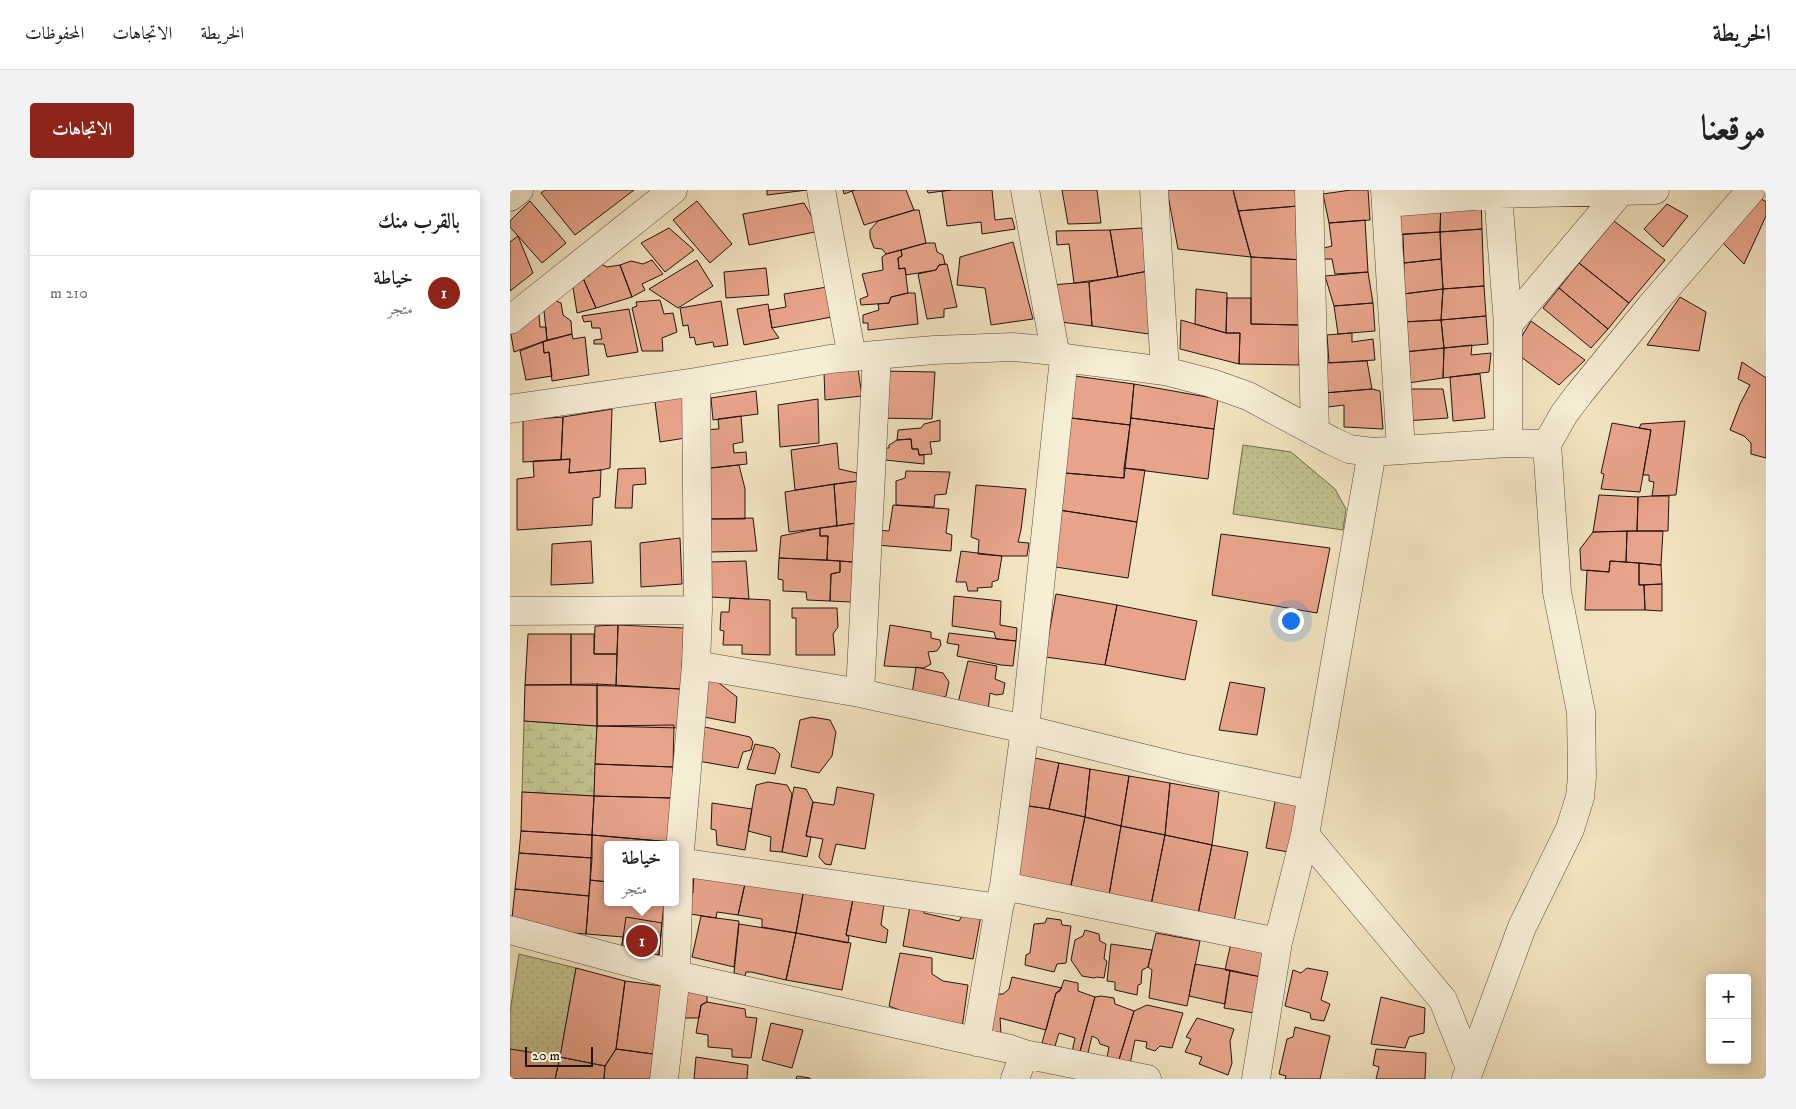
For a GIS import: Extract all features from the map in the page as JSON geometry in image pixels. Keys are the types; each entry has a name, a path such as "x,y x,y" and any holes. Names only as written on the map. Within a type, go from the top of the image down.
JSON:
{"street":[{"path":"510,197 519,190"},
{"path":"510,320 673,190"},
{"path":"821,190 865,356 860,693"},
{"path":"976,1042 1001,897 1025,729 1060,355 1025,190"},
{"path":"1154,190 1165,371"},
{"path":"1309,190 1315,432"},
{"path":"1401,450 1385,196 1655,190"},
{"path":"1468,1073 1522,927 1570,829 1580,797 1582,777 1581,712 1557,592 1547,444 1564,414 1579,394 1650,307 1751,190"},
{"path":"1508,325 1621,191"},
{"path":"1498,194 1508,325 1508,443"},
{"path":"510,409 696,382 830,359 969,348 1013,347 1165,371 1211,383 1248,396 1349,449 1372,452 1508,443 1547,444"},
{"path":"696,382 698,610 696,665 679,862 1001,897 1278,942"},
{"path":"1256,1079 1278,942 1305,835 1372,452"},
{"path":"510,611 698,610"},
{"path":"696,665 860,693 1025,729 1183,768 1312,795"},
{"path":"1305,835 1443,1000 1468,1073"},
{"path":"664,1079 676,975 678,906"},
{"path":"510,930 676,975 1010,1049 1024,1054 1147,1079"},
{"path":"1015,1079 1024,1054"}],"green space":[{"path":"1243,445 1291,452 1335,489 1346,509 1343,530 1233,514"},
{"path":"524,721 597,726 594,796 522,792"},
{"path":"519,954 576,968 560,1057 510,1049 510,1012"}],"building":[{"path":"545,190 634,190 575,235 541,193"},
{"path":"767,190 807,190 767,195"},
{"path":"843,190 855,190 844,194"},
{"path":"906,190 914,210 864,225 852,191"},
{"path":"927,190 951,190 928,193"},
{"path":"992,190 995,220 1012,218 1015,229 982,234 981,222 947,226 942,191"},
{"path":"1062,190 1097,190 1101,223 1068,224"},
{"path":"1167,190 1233,190 1251,257 1178,249"},
{"path":"1233,190 1299,190 1298,206 1238,211"},
{"path":"1351,190 1368,190 1370,220 1329,223 1323,194"},
{"path":"1757,196 1766,202 1766,216 1744,264 1723,243"},
{"path":"1481,198 1482,229 1440,232 1441,200"},
{"path":"1441,200 1440,232 1396,235 1393,203"},
{"path":"530,201 566,243 542,263 510,227 510,221"},
{"path":"697,201 732,244 710,263 673,220"},
{"path":"804,203 820,231 749,245 743,214"},
{"path":"1667,204 1688,216 1663,247 1644,229"},
{"path":"1298,206 1303,260 1251,257 1238,211"},
{"path":"919,210 926,243 886,254 882,249 874,248 870,237 870,230 878,221"},
{"path":"1365,220 1368,272 1335,274 1332,259 1320,259 1320,249 1332,246 1329,223"},
{"path":"1614,221 1665,260 1629,303 1579,263"},
{"path":"669,228 694,250 665,272 641,243"},
{"path":"1142,228 1148,271 1118,277 1110,230"},
{"path":"1482,229 1484,286 1443,289 1440,232"},
{"path":"1110,230 1118,277 1074,283 1069,244 1057,245 1056,231"},
{"path":"1440,232 1441,259 1404,263 1403,234"},
{"path":"518,236 533,273 510,291 510,242"},
{"path":"1013,242 1033,319 991,325 985,288 957,285 960,257"},
{"path":"926,243 935,243 937,252 943,255 945,264 939,265 936,270 906,275 905,268 899,269 898,258 902,256 901,250"},
{"path":"901,250 902,256 898,258 899,269 905,268 908,293 891,297 889,303 861,305 860,299 868,296 862,274 883,270 882,257"},
{"path":"1251,257 1303,260 1300,325 1251,324"},
{"path":"1441,259 1443,289 1403,294 1404,263"},
{"path":"652,260 663,274 642,284 645,290 632,297 620,265 631,261 643,264"},
{"path":"697,260 713,286 678,308 649,289"},
{"path":"595,261 607,267 620,265 632,297 596,308 583,278 590,275 585,267"},
{"path":"1579,263 1629,303 1608,329 1559,288"},
{"path":"947,264 957,307 944,309 944,317 927,319 918,274 936,270 939,265"},
{"path":"766,268 769,295 726,298 724,272"},
{"path":"1148,271 1149,334 1092,326 1089,282"},
{"path":"1368,272 1373,303 1334,306 1325,276"},
{"path":"583,278 596,308 577,313 572,281"},
{"path":"1089,282 1092,326 1061,322 1051,285"},
{"path":"1484,286 1486,316 1441,320 1443,289"},
{"path":"827,287 832,317 772,328 769,310 786,307 784,294"},
{"path":"1559,288 1608,329 1591,348 1543,308"},
{"path":"1196,289 1227,293 1226,333 1195,324"},
{"path":"1443,289 1441,320 1402,322 1403,294"},
{"path":"555,292 556,301 561,303 563,315 571,321 572,334 547,340 543,301"},
{"path":"915,293 918,324 868,330 868,323 863,323 863,315 879,310 878,304 889,303 891,297"},
{"path":"1680,297 1706,312 1699,351 1647,345"},
{"path":"1227,298 1251,298 1251,324 1300,325 1299,365 1239,364 1240,333 1226,333"},
{"path":"660,300 664,314 673,313 677,332 662,338 663,351 642,351 632,308 637,306 636,302"},
{"path":"721,301 728,345 714,347 713,342 696,345 694,337 690,338 688,325 683,326 680,308"},
{"path":"1373,303 1375,331 1338,334 1334,306"},
{"path":"768,304 772,328 779,338 744,345 737,309"},
{"path":"629,309 638,352 607,357 604,344 594,344 594,340 602,339 600,328 592,328 591,321 584,322 582,316"},
{"path":"539,314 540,327 546,327 547,340 514,352 510,329"},
{"path":"1486,316 1488,344 1444,348 1441,320"},
{"path":"1181,320 1226,333 1240,333 1239,364 1180,349"},
{"path":"1441,320 1444,348 1404,352 1402,322"},
{"path":"1531,321 1585,360 1559,385 1513,351"},
{"path":"1352,333 1352,342 1373,339 1375,360 1329,363 1327,335"},
{"path":"572,334 573,339 585,337 589,375 552,381 549,352 544,353 543,342"},
{"path":"543,342 544,353 549,352 552,376 526,380 520,351"},
{"path":"1472,345 1471,355 1491,353 1489,372 1443,378 1444,348"},
{"path":"1444,348 1443,378 1408,383 1404,352"},
{"path":"1367,361 1372,389 1324,393 1322,363"},
{"path":"1742,362 1766,378 1766,458 1751,454 1751,443 1744,436 1730,430 1750,385 1738,379"},
{"path":"858,369 862,396 825,400 824,372"},
{"path":"881,371 935,372 932,419 877,418"},
{"path":"1480,374 1485,418 1453,421 1450,377"},
{"path":"1075,376 1134,384 1130,425 1071,418"},
{"path":"1134,384 1218,399 1214,429 1131,418"},
{"path":"1372,389 1380,391 1383,429 1344,427 1344,405 1320,408 1324,393"},
{"path":"1406,389 1443,389 1448,418 1405,421"},
{"path":"756,391 758,414 713,420 711,398"},
{"path":"686,394 692,437 660,442 655,402"},
{"path":"818,399 819,443 780,447 778,405"},
{"path":"612,409 610,468 569,473 570,459 561,460 563,417"},
{"path":"741,416 743,442 733,444 734,453 746,452 747,464 701,469 701,430 719,429 718,419"},
{"path":"563,417 561,460 523,462 523,420"},
{"path":"1071,418 1130,425 1124,478 1065,473"},
{"path":"1131,418 1214,429 1208,479 1124,468"},
{"path":"940,420 940,441 930,442 932,454 919,455 918,449 912,449 911,439 897,440 898,430 921,428 924,424"},
{"path":"1685,421 1676,495 1652,496 1654,482 1649,481 1649,475 1643,475 1651,430 1639,428 1641,424"},
{"path":"1612,423 1651,430 1640,492 1601,489 1604,474 1601,473"},
{"path":"911,439 912,449 918,449 919,455 924,455 924,464 885,460 885,448 889,448 889,445 897,440"},
{"path":"837,443 839,469 857,473 857,481 795,490 791,450"},
{"path":"570,459 569,473 601,470 600,497 593,498 592,525 517,530 517,479 534,477 533,461"},
{"path":"739,465 745,489 745,519 700,519 701,469"},
{"path":"645,468 646,484 633,485 632,508 615,508 618,469"},
{"path":"1124,468 1145,470 1137,522 1059,510 1065,473 1124,478"},
{"path":"906,471 950,472 946,494 935,495 934,507 896,505 896,481 905,478"},
{"path":"859,481 856,523 837,526 834,484"},
{"path":"834,484 837,526 789,532 785,492"},
{"path":"976,485 1026,489 1018,542 1029,543 1027,556 978,554 979,540 971,537"},
{"path":"1599,495 1638,497 1637,531 1593,532"},
{"path":"1669,496 1668,531 1637,531 1638,497"},
{"path":"893,505 949,509 946,533 952,535 951,551 876,545 877,530 889,531"},
{"path":"1059,510 1137,522 1128,578 1049,566"},
{"path":"753,518 757,551 710,552 711,519"},
{"path":"856,523 853,562 827,560 828,536 820,536 820,528"},
{"path":"820,528 820,536 828,536 827,560 779,558 781,536"},
{"path":"1627,531 1626,562 1610,561 1609,572 1581,570 1580,549 1593,532"},
{"path":"1627,531 1663,531 1661,565 1626,562"},
{"path":"1221,534 1330,548 1317,613 1212,595"},
{"path":"680,538 682,584 641,587 640,543"},
{"path":"591,541 593,583 551,585 552,544"},
{"path":"961,551 1002,556 998,580 992,582 992,587 977,588 978,591 968,591 966,582 956,582"},
{"path":"779,558 840,561 840,572 831,574 830,601 807,600 806,592 783,591 783,580 778,579"},
{"path":"746,561 749,599 710,597 709,562"},
{"path":"840,561 853,562 851,602 830,601 831,574 840,572"},
{"path":"1610,561 1639,563 1639,585 1644,585 1645,610 1585,610 1587,570 1609,572"},
{"path":"1639,563 1661,565 1662,584 1639,585"},
{"path":"1662,584 1662,611 1645,610 1644,585"},
{"path":"1056,594 1117,605 1105,665 1045,657"},
{"path":"954,596 1001,601 1000,625 1017,628 1016,641 996,639 994,632 952,626"},
{"path":"730,598 770,600 770,655 742,654 742,645 723,645 724,631 720,630 721,612 729,612"},
{"path":"1117,605 1197,621 1185,680 1105,665"},
{"path":"792,608 837,608 838,627 833,634 835,655 796,655 796,618 792,618"},
{"path":"618,625 617,654 594,654 595,626"},
{"path":"618,625 684,628 681,689 616,686"},
{"path":"890,625 931,632 931,638 940,640 941,645 937,651 928,652 931,664 924,668 884,666"},
{"path":"949,633 1016,641 1013,666 957,656 959,645 947,643"},
{"path":"528,634 571,634 571,685 525,685"},
{"path":"571,634 594,634 594,654 617,654 616,686 571,685"},
{"path":"968,661 997,666 995,679 1005,683 1003,694 996,695 990,693 988,710 958,703"},
{"path":"916,667 943,673 949,682 946,696 937,699 912,694"},
{"path":"700,679 717,679 719,683 737,697 735,723 699,716"},
{"path":"1230,682 1265,688 1257,735 1219,730"},
{"path":"597,684 597,726 524,721 525,685"},
{"path":"597,684 681,689 681,728 597,726"},
{"path":"812,717 830,720 836,732 832,756 819,773 791,767 800,720"},
{"path":"674,725 673,767 595,764 597,726"},
{"path":"705,727 750,737 753,742 751,750 743,752 738,768 698,761 698,728"},
{"path":"755,744 774,748 780,754 775,774 747,769"},
{"path":"1030,757 1059,763 1049,809 1022,805"},
{"path":"1059,763 1090,769 1085,817 1049,809"},
{"path":"595,764 673,767 672,798 594,796"},
{"path":"1090,769 1129,776 1121,826 1085,817"},
{"path":"1129,776 1170,783 1165,835 1121,826"},
{"path":"768,782 787,785 792,794 782,852 770,851 771,837 748,831 756,785"},
{"path":"1170,783 1219,792 1212,845 1165,835"},
{"path":"794,787 806,789 813,802 806,836 811,837 807,857 782,852"},
{"path":"837,787 874,794 865,849 836,844 831,865 825,864 819,857 823,839 806,836 813,802 834,805"},
{"path":"522,792 594,796 592,835 521,831"},
{"path":"594,796 672,798 671,841 592,835"},
{"path":"1276,797 1304,803 1294,853 1266,848"},
{"path":"712,803 752,809 745,850 717,845 716,830 711,829"},
{"path":"1022,805 1085,817 1069,895 1011,885"},
{"path":"1085,817 1121,826 1108,901 1069,895"},
{"path":"1121,826 1165,835 1150,910 1108,901"},
{"path":"521,831 592,835 592,858 519,853"},
{"path":"592,835 660,841 604,841 604,882 590,880"},
{"path":"1165,835 1212,845 1197,919 1150,910"},
{"path":"1212,845 1248,852 1233,926 1197,919"},
{"path":"519,853 592,858 589,896 515,889"},
{"path":"694,869 747,875 738,915 717,912 716,918 684,913 685,892 693,893"},
{"path":"747,875 805,883 796,933 762,927 762,919 738,915"},
{"path":"590,880 604,882 604,906 664,906 659,955 621,952 623,937 586,934"},
{"path":"805,883 853,899 846,935 849,937 848,943 796,933"},
{"path":"515,889 589,896 586,934 511,928"},
{"path":"853,899 884,904 881,925 888,930 886,943 846,935"},
{"path":"911,900 924,901 924,913 959,921 966,909 982,910 973,959 903,946"},
{"path":"701,916 739,921 734,967 692,957"},
{"path":"626,917 662,923 659,955 621,952"},
{"path":"1047,918 1061,920 1062,925 1071,926 1066,963 1057,964 1054,972 1025,965 1026,955 1030,953 1034,924 1045,923"},
{"path":"739,924 796,933 786,980 751,972 746,972 745,976 734,973"},
{"path":"1085,930 1099,934 1100,941 1106,944 1104,959 1107,961 1104,978 1082,976 1071,960 1075,940 1083,936"},
{"path":"796,933 851,943 842,990 786,980"},
{"path":"1156,933 1200,941 1187,1006 1149,998 1152,970 1148,967"},
{"path":"1231,943 1265,950 1261,977 1225,970"},
{"path":"1111,944 1152,950 1148,967 1142,970 1141,984 1138,985 1137,995 1115,990 1115,982 1107,981"},
{"path":"900,953 932,958 932,974 943,981 968,985 962,1028 907,1013 889,1006"},
{"path":"1195,964 1230,970 1225,1004 1189,996"},
{"path":"576,968 625,981 616,1049 605,1066 560,1057"},
{"path":"1307,968 1328,972 1321,1000 1330,1004 1324,1021 1311,1019 1310,1013 1285,1006 1293,970 1301,973"},
{"path":"1230,970 1261,977 1254,1013 1224,1008"},
{"path":"1012,977 1062,988 1056,993 1046,1030 1000,1018 1001,1034 983,1030 991,994 1003,994 1009,989"},
{"path":"1064,980 1078,983 1078,991 1095,997 1079,1055 1072,1052 1075,1038 1059,1033 1055,1046 1042,1043 1056,993 1060,991"},
{"path":"625,981 662,986 653,1054 616,1049"},
{"path":"683,988 707,993 707,1002 701,1005 699,1018 680,1018"},
{"path":"1095,997 1114,998 1115,1004 1134,1011 1117,1066 1106,1063 1109,1047 1100,1044 1098,1039 1092,1036 1087,1057 1079,1055"},
{"path":"1381,997 1425,1008 1424,1033 1409,1037 1405,1048 1371,1044"},
{"path":"707,1002 745,1009 746,1017 757,1018 751,1058 732,1057 732,1049 708,1047 708,1035 696,1033 701,1005"},
{"path":"1147,1005 1183,1013 1172,1048 1160,1046 1155,1051 1146,1048 1147,1042 1135,1040 1130,1064 1117,1066 1134,1011"},
{"path":"1197,1018 1234,1029 1230,1041 1232,1063 1228,1075 1199,1064 1202,1057 1185,1052 1191,1039 1186,1037"},
{"path":"771,1023 803,1030 792,1068 762,1060"},
{"path":"1295,1027 1330,1036 1320,1079 1285,1079 1286,1076 1279,1074 1287,1039 1293,1037"},
{"path":"510,1049 560,1057 555,1079 510,1079"},
{"path":"616,1049 653,1054 656,1062 653,1079 604,1079 605,1066"},
{"path":"1376,1049 1426,1053 1425,1079 1376,1079 1379,1067 1373,1065"},
{"path":"560,1057 605,1066 604,1079 555,1079"},
{"path":"696,1057 748,1065 747,1079 694,1079"},
{"path":"797,1076 810,1078 810,1079 796,1079"}],"place":[{"name":"خياطة","path":"642,941"}]}
